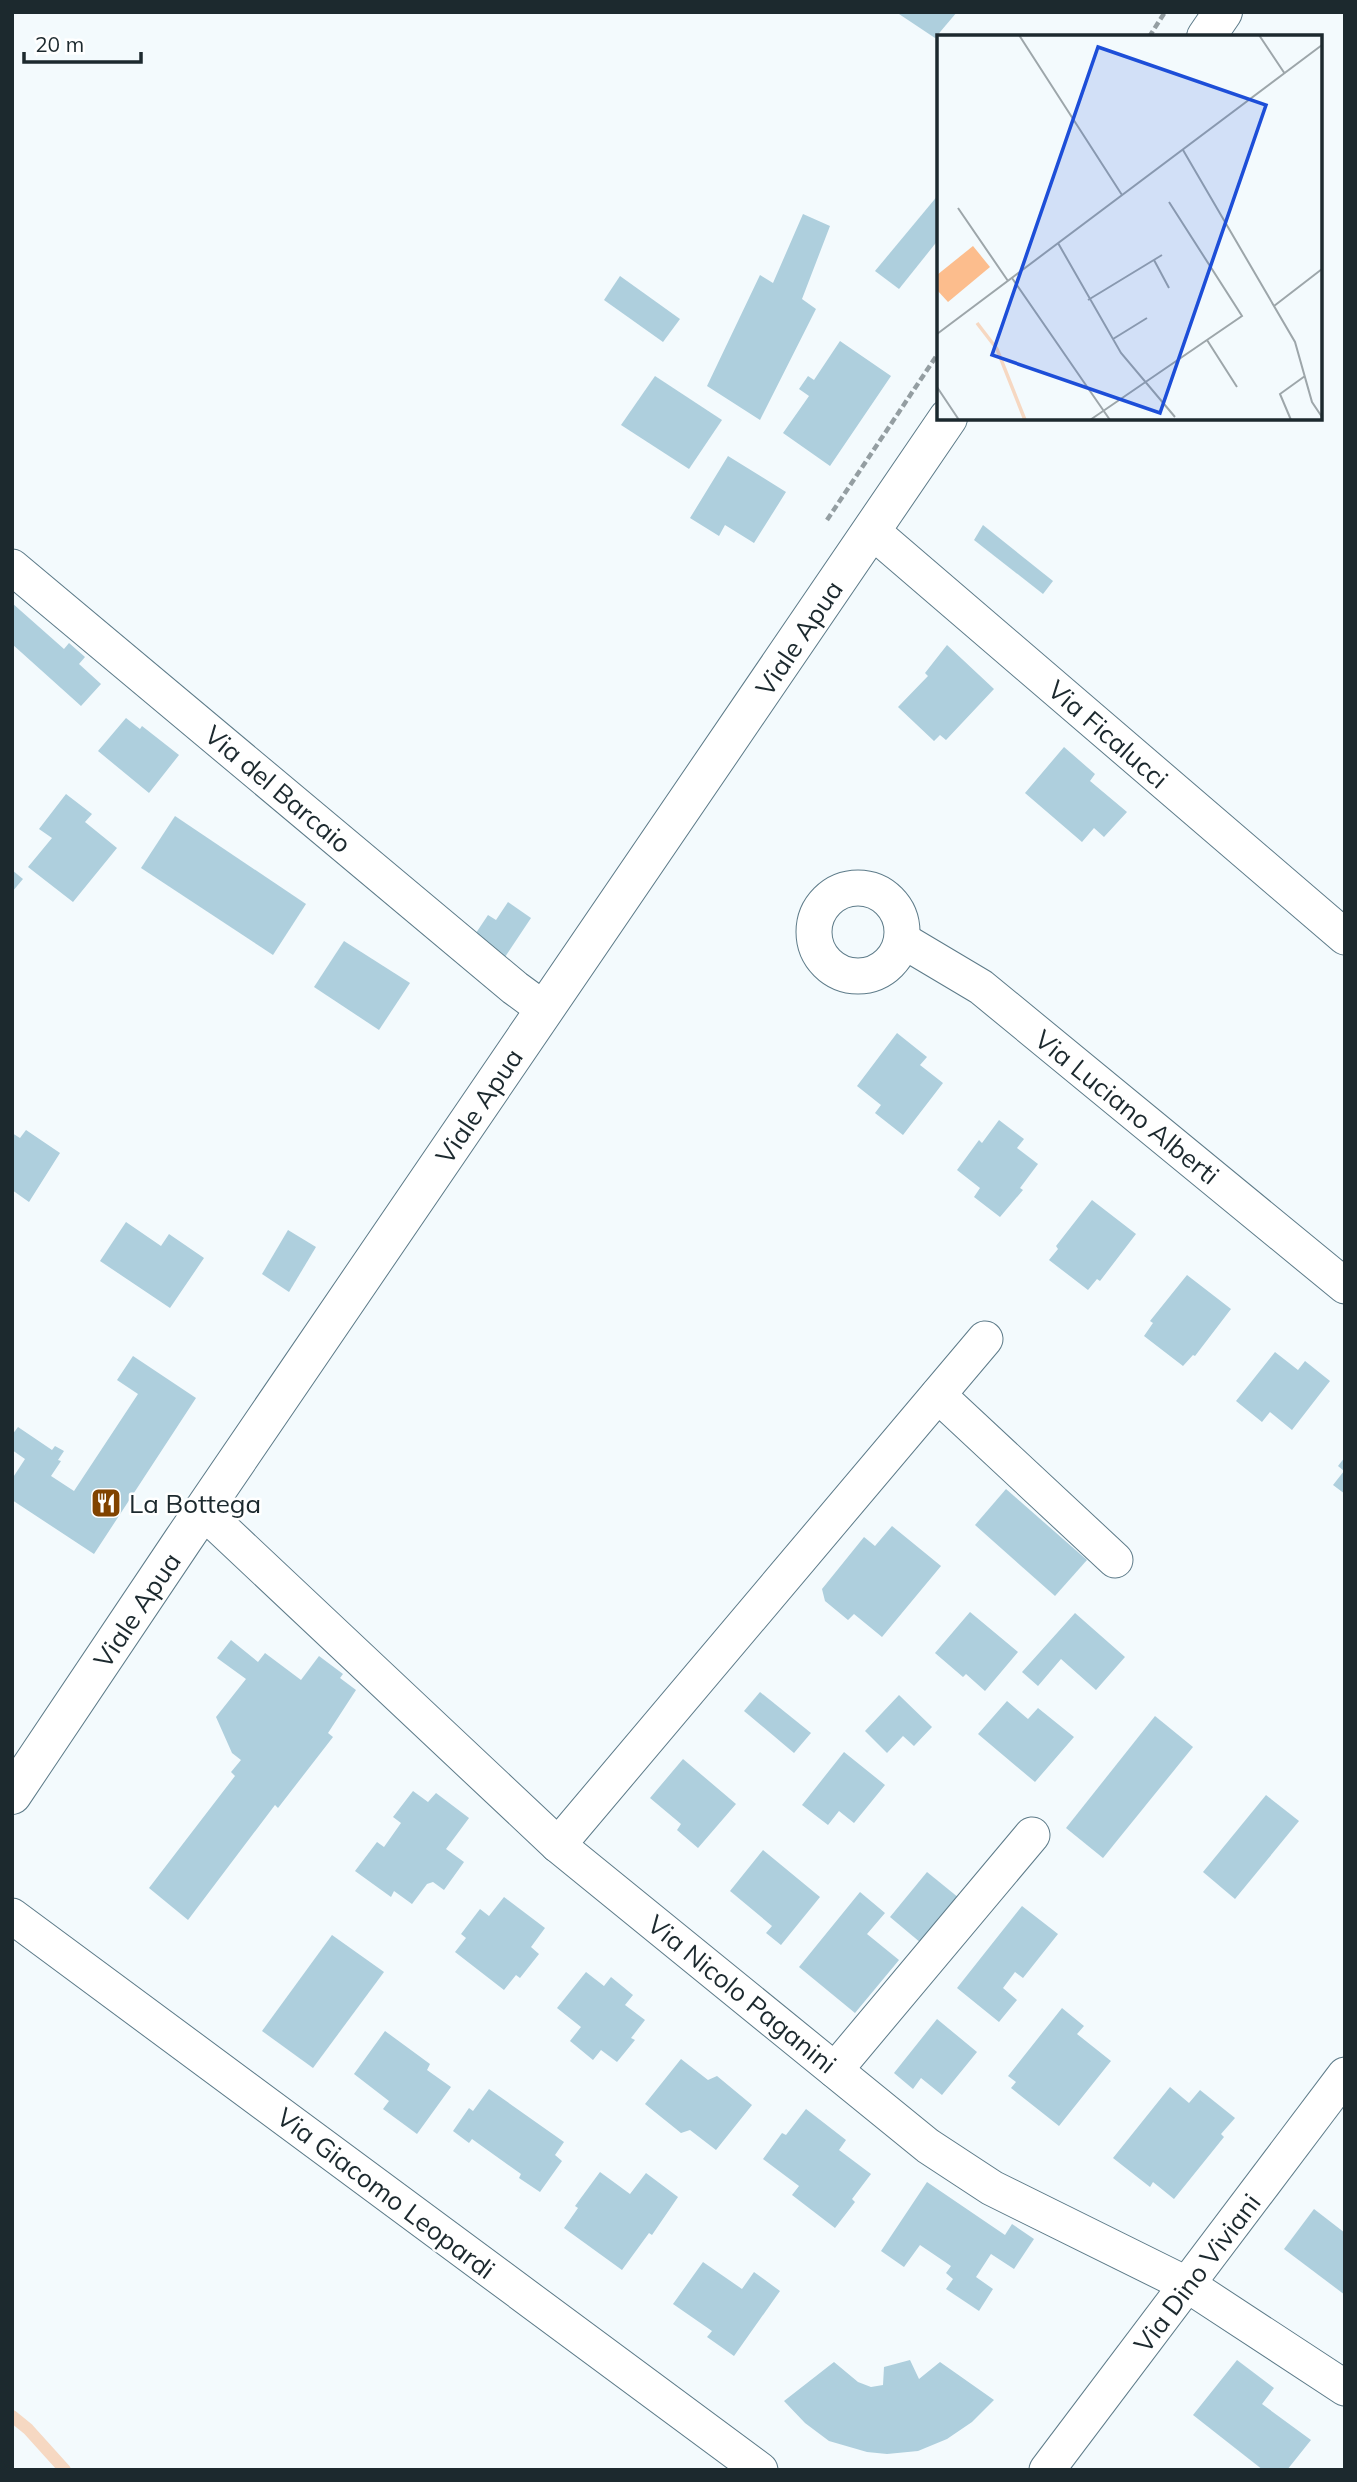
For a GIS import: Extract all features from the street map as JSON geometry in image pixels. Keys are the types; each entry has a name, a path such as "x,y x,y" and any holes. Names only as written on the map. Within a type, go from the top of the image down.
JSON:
{"street":[{"path":"1207,35 1223,12"},
{"name":"Viale Apua","path":"12,1795 947,420"},
{"name":"Via Ficalucci","path":"872,531 1345,937"},
{"name":"Via del Barcaio","path":"12,567 515,988 545,1010"},
{"name":"Via Luciano Alberti","path":"901,940 981,987 1345,1286"},
{"path":"558,1845 985,1339"},
{"path":"938,1395 1115,1560"},
{"name":"Via Nicolo Paganini","path":"204,1512 558,1845 928,2146 992,2188 1188,2286 1345,2388"},
{"path":"835,2070 1031,1835"},
{"name":"Via Giacomo Leopardi","path":"12,1916 761,2470"},
{"name":"Via Dino Viviani","path":"1047,2470 1345,2075"}],"path":[{"path":"1150,35 1165,12"}],"building":[{"path":"896,12 957,12 935,38"},
{"path":"937,196 937,242 899,289 875,271"},
{"path":"803,214 830,226 802,299 816,309 760,420 707,386 760,275 773,283"},
{"path":"620,276 680,319 663,342 604,300"},
{"path":"840,341 891,376 830,466 783,433 809,396 799,389 808,376 814,380"},
{"path":"655,376 722,420 689,469 621,425"},
{"path":"728,456 786,492 754,543 725,525 719,536 690,518"},
{"path":"983,525 1053,581 1043,594 974,540"},
{"path":"12,603 64,649 69,643 85,657 79,664 101,684 81,706 12,644"},
{"path":"947,645 994,689 946,740 940,735 934,741 898,707 928,676 925,673"},
{"path":"126,718 140,729 142,726 179,755 149,793 98,751"},
{"path":"1064,747 1095,774 1090,781 1127,812 1104,837 1094,828 1082,842 1025,793"},
{"path":"66,794 92,814 85,822 117,848 73,902 28,867 52,838 39,829"},
{"path":"175,816 306,904 273,955 141,868"},
{"path":"12,870 23,879 12,892"},
{"path":"508,902 531,918 501,963 472,939 488,915 496,920"},
{"path":"344,941 410,983 379,1030 314,987"},
{"path":"897,1033 927,1057 920,1065 943,1083 903,1135 875,1113 881,1105 857,1086"},
{"path":"999,1120 1024,1139 1017,1148 1038,1164 1020,1188 1023,1190 1000,1217 974,1197 980,1188 957,1170 979,1140 982,1143"},
{"path":"26,1130 60,1153 29,1202 12,1190 12,1133 20,1138"},
{"path":"1092,1200 1136,1234 1100,1281 1097,1279 1088,1290 1049,1260 1058,1249 1056,1246"},
{"path":"126,1222 161,1246 169,1234 204,1258 170,1308 100,1261"},
{"path":"288,1230 316,1247 289,1292 262,1274"},
{"path":"1187,1275 1231,1309 1195,1356 1183,1366 1144,1336 1153,1323 1150,1321"},
{"path":"1275,1352 1298,1370 1305,1361 1330,1381 1292,1430 1270,1412 1262,1422 1236,1401"},
{"path":"133,1356 196,1398 94,1554 12,1500 12,1479 25,1459 12,1450 12,1435 18,1427 52,1450 55,1446 64,1451 51,1476 74,1491 138,1394 117,1380"},
{"path":"1345,1457 1345,1494 1333,1485 1344,1471 1338,1466"},
{"path":"1006,1489 1087,1560 1055,1596 975,1525"},
{"path":"892,1526 941,1566 882,1637 854,1614 848,1620 825,1601 822,1589 864,1537 875,1546"},
{"path":"970,1612 1018,1652 985,1691 966,1674 963,1677 935,1653"},
{"path":"1075,1613 1125,1657 1096,1690 1061,1659 1038,1686 1022,1672"},
{"path":"231,1640 258,1662 265,1653 301,1680 319,1656 343,1674 340,1678 356,1690 328,1733 333,1737 278,1808 275,1805 188,1920 149,1888 235,1776 231,1772 241,1760 232,1753 216,1717 246,1679 217,1658"},
{"path":"760,1692 811,1733 794,1753 744,1711"},
{"path":"899,1695 932,1727 914,1746 903,1736 887,1753 865,1731"},
{"path":"1007,1701 1028,1719 1038,1708 1074,1737 1035,1782 978,1734"},
{"path":"1155,1716 1193,1747 1103,1858 1066,1828"},
{"path":"844,1752 885,1785 854,1823 839,1811 828,1825 802,1805"},
{"path":"683,1759 736,1804 698,1848 677,1830 681,1824 650,1798"},
{"path":"413,1791 428,1802 436,1793 469,1818 446,1849 464,1862 444,1890 433,1882 427,1884 412,1904 394,1891 391,1897 355,1871 377,1842 384,1847 401,1823 393,1817"},
{"path":"1266,1795 1299,1821 1235,1899 1203,1872"},
{"path":"763,1850 820,1897 781,1945 766,1933 772,1926 730,1891"},
{"path":"927,1872 959,1898 921,1943 890,1917"},
{"path":"860,1892 885,1913 867,1934 899,1960 855,2013 799,1967"},
{"path":"504,1897 545,1928 531,1947 539,1954 520,1978 516,1975 504,1990 455,1952 466,1938 461,1934 480,1909 489,1916"},
{"path":"1022,1906 1058,1934 1023,1978 1015,1972 1003,1988 1017,2000 999,2022 957,1988"},
{"path":"332,1935 384,1972 313,2068 262,2031"},
{"path":"586,1972 604,1986 611,1977 633,1995 625,2005 645,2020 631,2038 635,2040 617,2062 601,2050 593,2060 570,2041 581,2027 557,2008"},
{"path":"1062,2008 1084,2026 1077,2034 1111,2061 1059,2126 1011,2088 1016,2082 1008,2076"},
{"path":"937,2019 977,2052 942,2095 921,2078 913,2089 894,2073"},
{"path":"385,2031 430,2064 427,2070 451,2087 417,2134 383,2109 389,2101 354,2074"},
{"path":"681,2059 708,2080 717,2076 752,2105 716,2150 690,2130 681,2133 645,2104"},
{"path":"1170,2087 1189,2103 1200,2090 1235,2118 1221,2134 1224,2137 1174,2199 1153,2182 1150,2187 1113,2158"},
{"path":"489,2089 564,2142 555,2155 562,2161 540,2192 519,2178 521,2174 472,2139 469,2143 453,2131 469,2108 473,2111"},
{"path":"806,2109 846,2140 839,2150 871,2174 852,2199 855,2202 835,2228 792,2195 799,2186 763,2159 782,2133 786,2135"},
{"path":"600,2172 630,2194 646,2173 678,2197 652,2235 649,2233 622,2270 564,2228 578,2208 575,2206"},
{"path":"927,2182 1005,2235 1012,2224 1034,2239 1014,2269 991,2254 976,2277 993,2289 979,2311 946,2289 953,2279 946,2273 951,2266 920,2245 904,2267 881,2251"},
{"path":"1314,2209 1345,2233 1345,2295 1284,2249"},
{"path":"703,2262 742,2289 754,2272 780,2291 734,2356 707,2337 712,2331 673,2304"},
{"path":"910,2360 919,2379 940,2362 994,2400 972,2422 947,2439 918,2451 887,2454 867,2452 829,2441 805,2423 784,2401 834,2362 858,2382 871,2387 883,2385 884,2367"},
{"path":"1237,2360 1274,2388 1262,2404 1311,2440 1287,2470 1263,2470 1193,2415"}],"waterway":[{"path":"12,2416 28,2429 65,2470"}],"place":[{"name":"La Bottega","path":"106,1503"}]}
